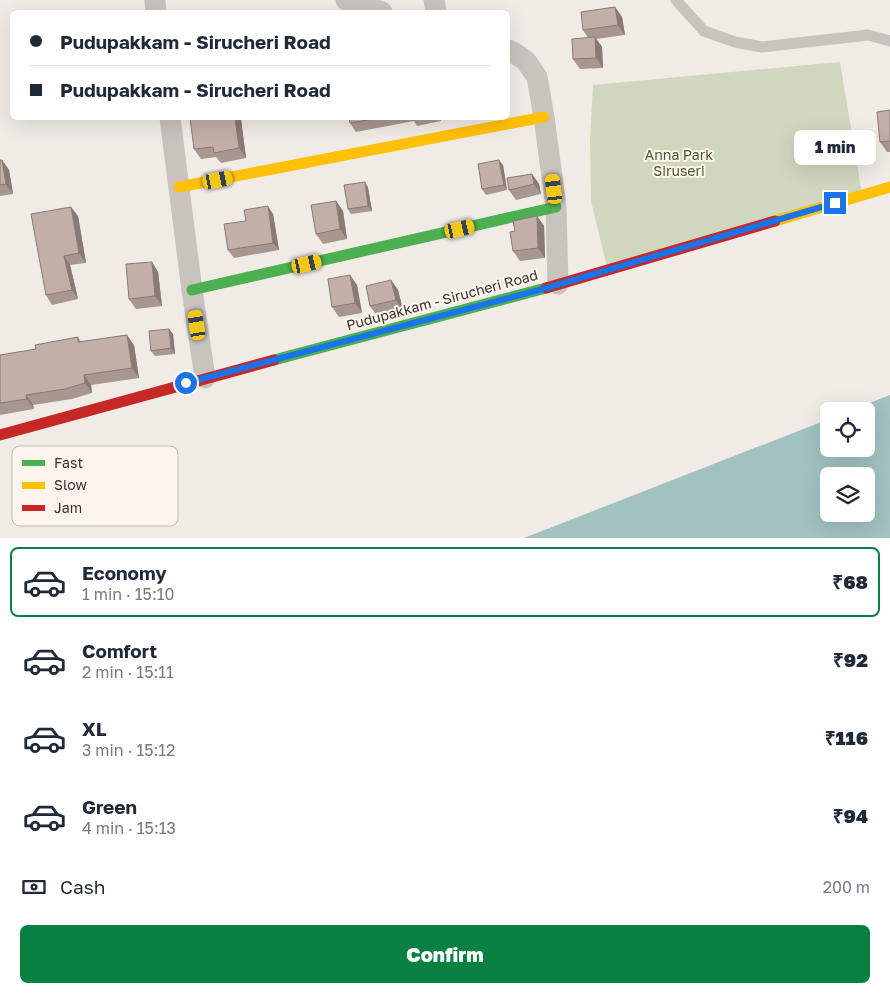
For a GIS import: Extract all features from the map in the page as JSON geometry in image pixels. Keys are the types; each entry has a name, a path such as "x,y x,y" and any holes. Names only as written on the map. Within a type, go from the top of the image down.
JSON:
{"street":[{"path":"346,0 376,10"},
{"path":"510,51 526,61 537,77 556,207 558,284"},
{"path":"179,187 544,117"},
{"path":"170,120 205,378"},
{"name":"Pudupakkam - Sirucheri Road","path":"0,435 205,378 533,292 890,187"},
{"path":"192,290 556,207"}],"lane":[{"path":"676,0 704,30 735,42 762,47 868,35 890,41"}],"green space":[{"name":"Anna Park Siruseri","path":"840,62 863,200 608,271 591,201 590,138 593,85"}],"water":[{"path":"890,395 890,538 524,538 820,423 820,457 875,457 875,402 872,402"}],"building":[{"path":"615,7 618,25 583,30 581,12"},
{"path":"595,37 596,58 573,59 572,39"},
{"path":"890,110 890,141 880,142 877,112"},
{"path":"190,120 235,120 239,148 214,153 213,147 194,149"},
{"path":"349,120 367,120 350,123"},
{"path":"0,160 2,160 6,184 0,185"},
{"path":"499,160 504,185 482,189 478,164"},
{"path":"532,174 534,184 509,190 507,178"},
{"path":"365,182 368,206 348,209 344,185"},
{"path":"336,201 340,229 316,234 311,205"},
{"path":"268,206 273,243 228,250 224,224 246,221 244,210"},
{"path":"71,207 79,253 64,256 72,290 46,295 31,214"},
{"path":"537,216 538,248 513,251 510,232 515,231 513,221"},
{"path":"152,262 155,296 129,299 126,264"},
{"path":"350,275 355,303 332,307 328,279"},
{"path":"391,280 396,300 370,306 366,286"},
{"path":"169,329 171,348 151,351 149,331"},
{"path":"127,335 132,368 84,375 85,383 65,389 26,395 27,399 0,403 0,355 36,349 35,345 78,337 78,342"}],"traffic: fast":[{"path":"192,290 556,207"},
{"path":"274,360 546,288"}],"traffic: slow":[{"path":"179,187 544,117"},
{"path":"775,221 890,187"}],"traffic: jam":[{"path":"546,288 775,221"},
{"path":"0,435 274,360"}],"route":[{"path":"186,383 543,289 835,203"}]}
